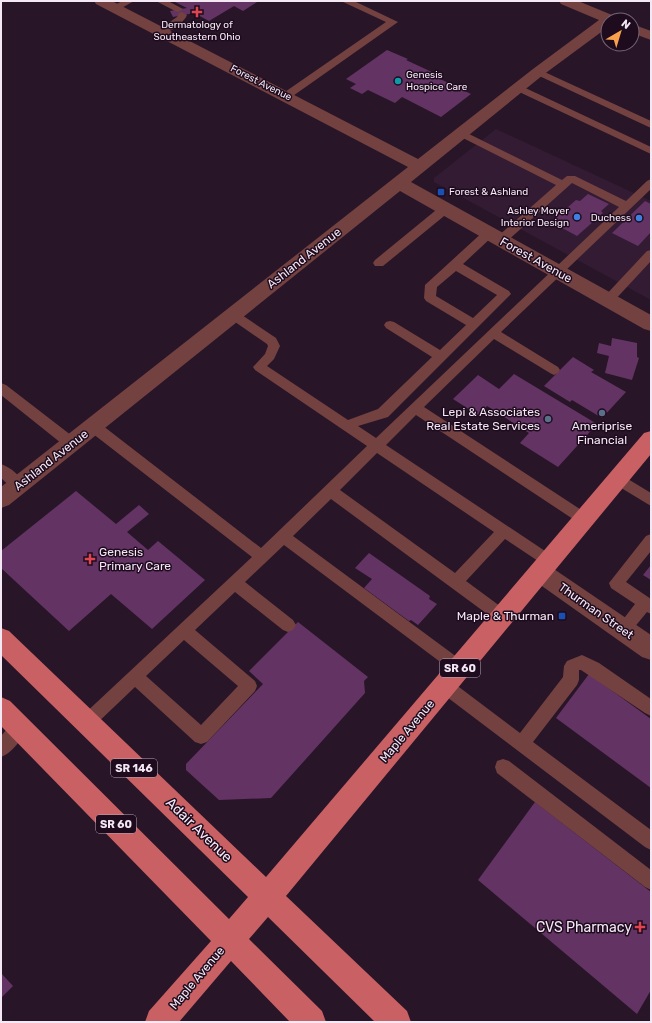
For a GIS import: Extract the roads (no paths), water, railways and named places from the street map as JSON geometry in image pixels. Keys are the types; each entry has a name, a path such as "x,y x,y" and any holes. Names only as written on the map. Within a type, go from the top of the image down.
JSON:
{"main road":[{"name":"Maple Avenue","path":"160,1022 445,686 584,519 650,444"},
{"name":"Adair Avenue","path":"1,639 396,1022"},
{"name":"SR 60","path":"1,709 311,1022"}],"street":[{"name":"Forest Avenue","path":"101,1 122,5 161,32 419,166"},
{"path":"566,1 600,15"},
{"name":"Ashland Avenue","path":"1,499 232,314 400,184 419,166 538,72 600,26"},
{"path":"640,31 651,36"},
{"name":"Forest Avenue","path":"400,184 651,324"},
{"name":"Thurman Street","path":"545,567 623,630 651,649"}],"lane":[{"path":"161,1 180,12 181,18 161,32"},
{"path":"286,96 393,22 346,1"},
{"path":"538,72 651,125"},
{"path":"519,88 651,151"},
{"path":"461,133 564,185"},
{"path":"474,324 430,298 431,285 454,265 495,237 564,185 571,178 627,206"},
{"path":"86,722 136,677 235,583 493,333 651,183"},
{"path":"380,263 446,209"},
{"path":"608,300 651,254"},
{"path":"347,425 383,413 505,294 454,265"},
{"path":"232,314 272,341 274,346 270,356 259,367 504,530 545,567"},
{"path":"390,325 441,356"},
{"path":"493,333 554,370"},
{"path":"1,388 71,443"},
{"path":"415,408 584,519"},
{"path":"94,426 262,557"},
{"path":"1,470 18,485"},
{"path":"618,479 651,500"},
{"path":"330,490 503,616"},
{"path":"456,582 504,530"},
{"path":"283,536 460,668"},
{"path":"623,630 648,605 616,583 651,540"},
{"path":"235,583 288,625"},
{"path":"136,677 201,736 249,686 184,631"},
{"path":"521,744 571,680 572,666 582,662 594,668 651,708"},
{"path":"445,686 651,841"},
{"path":"1,749 19,727"},
{"path":"503,767 651,881"}],"place":[{"name":"Dermatology of Southeastern Ohio","path":"197,12"},
{"name":"Genesis Hospice Care","path":"398,81"},
{"name":"Forest & Ashland","path":"441,192"},
{"name":"Ashley Moyer Interior Design","path":"577,217"},
{"name":"Duchess","path":"639,218"},
{"name":"Ameriprise Financial","path":"602,413"},
{"name":"Lepi & Associates Real Estate Services","path":"548,419"},
{"name":"Genesis Primary Care","path":"90,559"},
{"name":"Maple & Thurman","path":"562,616"},
{"name":"CVS Pharmacy","path":"640,927"}]}
